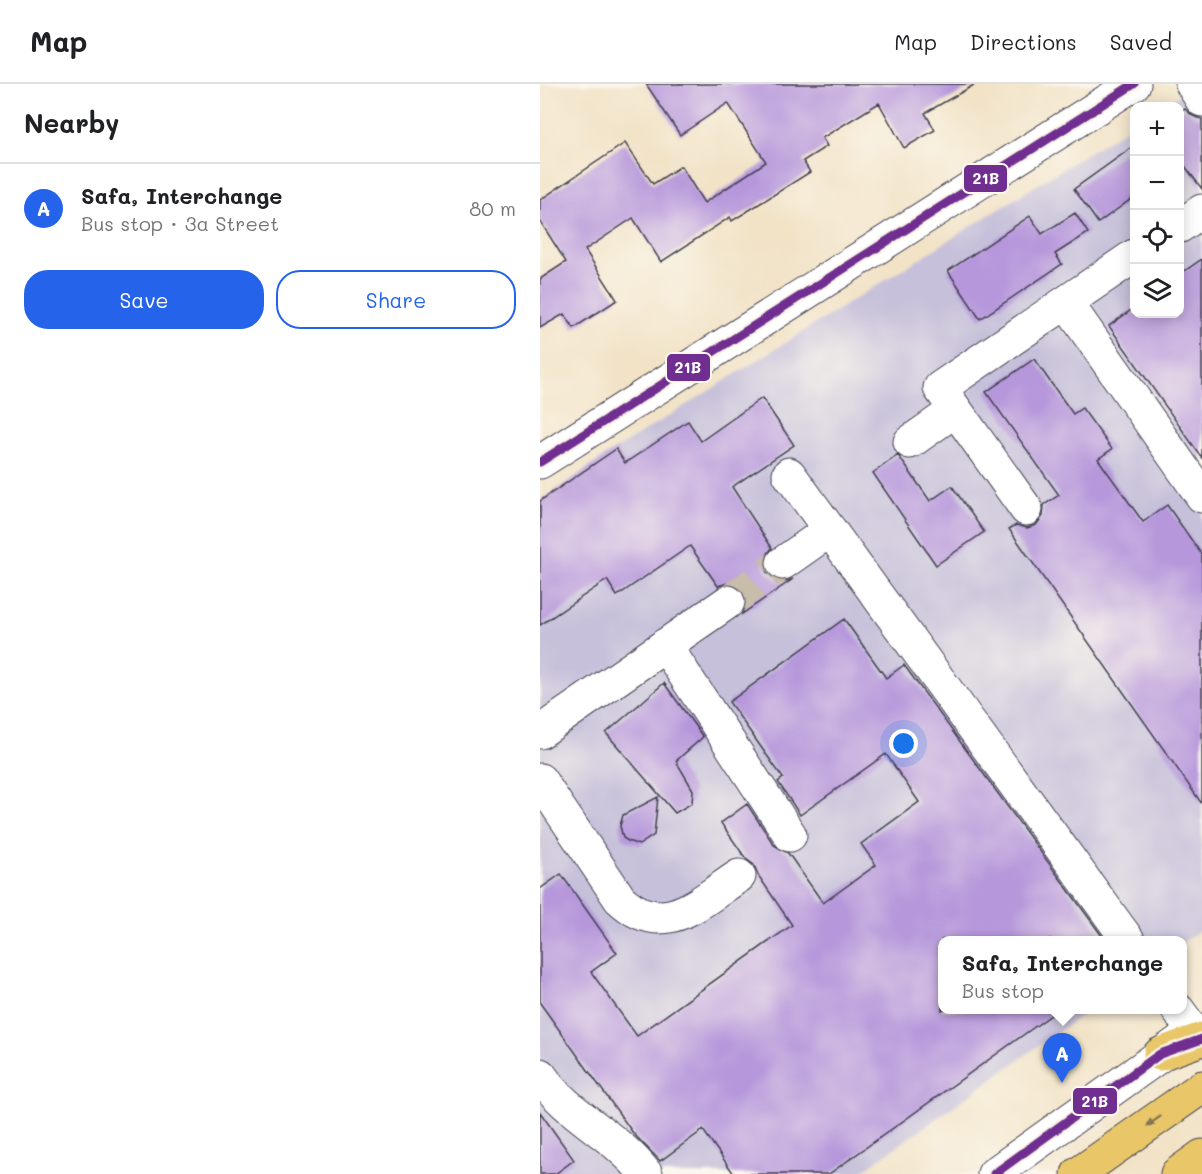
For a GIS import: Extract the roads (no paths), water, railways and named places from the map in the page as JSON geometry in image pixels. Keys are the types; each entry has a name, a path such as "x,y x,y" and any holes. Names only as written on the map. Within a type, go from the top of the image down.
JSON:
{"main road":[{"path":"1160,1054 1194,1026"},
{"path":"1078,1174 1202,1088"},
{"path":"1177,1174 1202,1156"}],"street":[{"path":"540,462 1134,84"},
{"path":"1192,84 1202,100"},
{"path":"1184,223 1202,211"},
{"path":"1026,509 940,391 942,386 1130,259"},
{"path":"1066,302 1202,496"},
{"path":"910,442 954,411"},
{"path":"789,474 1125,936"},
{"path":"783,563 830,530"},
{"path":"540,732 728,602"},
{"path":"665,645 790,835"},
{"path":"540,780 620,899 632,911 648,917 666,918 682,913 739,876"},
{"path":"994,1174 1160,1054"},
{"path":"540,1075 560,1100 613,1139 629,1168"}],"tunnel":[{"path":"728,602 783,563"}],"place":[{"name":"Safa, Interchange","path":"1062,1083"}]}
